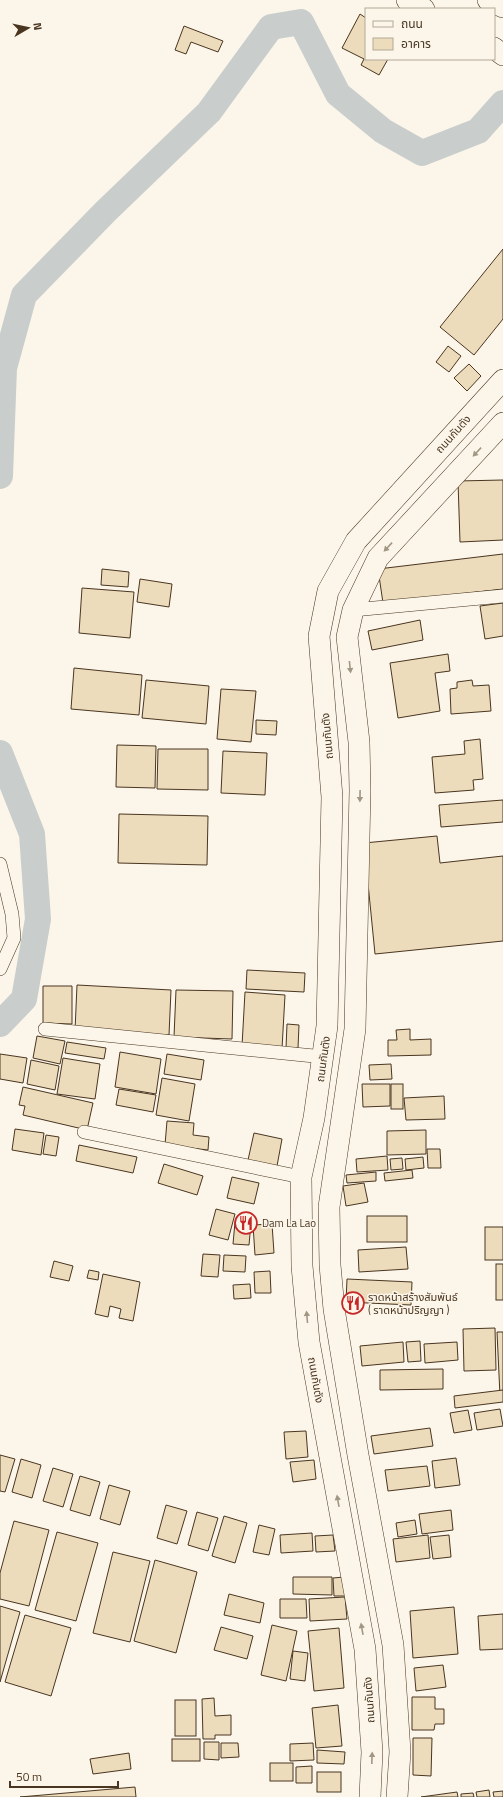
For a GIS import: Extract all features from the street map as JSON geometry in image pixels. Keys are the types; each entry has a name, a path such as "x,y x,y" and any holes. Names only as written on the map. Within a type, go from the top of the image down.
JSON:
{"main road":[{"path":"407,0 422,8"},
{"path":"488,0 503,7"},
{"path":"495,49 503,55"},
{"name":"ถนนกันตัง","path":"370,1797 372,1752 365,1649 310,1342 302,1266 301,1178 318,1093 328,1026 332,797 319,636 328,591 356,541 503,380"},
{"path":"397,1797 400,1752 393,1645 338,1337 330,1265 329,1207 355,1029 360,790 359,742 347,637 353,610 378,558 503,423"},
{"path":"340,568 366,583"},
{"path":"332,846 359,846"},
{"path":"318,1093 345,1098"},
{"path":"310,1342 338,1337"},
{"path":"357,1605 385,1600"}],"street":[{"path":"353,610 503,596"},
{"path":"0,864 12,914 14,938 0,969"},
{"path":"45,1029 324,1057"},
{"path":"84,1132 301,1178"}],"building":[{"path":"360,14 365,17 365,60 387,60 379,75 361,65 364,59 342,48"},
{"path":"184,26 223,41 218,52 191,42 186,54 175,50"},
{"path":"503,249 503,319 474,355 440,327"},
{"path":"448,346 461,356 449,372 436,362"},
{"path":"469,364 481,376 467,391 454,378"},
{"path":"503,480 503,540 460,542 458,481"},
{"path":"503,554 503,589 383,603 378,569"},
{"path":"102,569 129,572 128,587 101,585"},
{"path":"140,579 172,584 169,607 137,602"},
{"path":"82,588 134,592 130,638 79,633"},
{"path":"503,603 503,636 485,639 480,606"},
{"path":"420,620 423,640 372,650 368,631"},
{"path":"448,654 450,671 435,673 440,711 398,718 390,663"},
{"path":"74,668 142,675 139,715 71,709"},
{"path":"146,680 209,686 206,724 142,718"},
{"path":"472,680 473,686 489,685 491,711 451,714 450,689 457,688 457,682"},
{"path":"221,689 256,691 251,742 217,739"},
{"path":"256,720 277,721 276,735 256,734"},
{"path":"480,739 483,779 473,780 474,790 435,793 432,757 465,754 464,741"},
{"path":"117,745 156,746 155,788 116,787"},
{"path":"158,749 208,749 208,790 157,789"},
{"path":"223,751 267,753 265,795 221,793"},
{"path":"503,800 503,822 441,827 439,805"},
{"path":"119,814 208,816 207,865 118,863"},
{"path":"437,836 440,863 503,856 503,941 375,954 364,843"},
{"path":"247,970 305,973 304,992 246,989"},
{"path":"77,985 171,990 169,1035 75,1031"},
{"path":"43,986 72,986 72,1024 43,1023"},
{"path":"176,990 233,991 232,1039 174,1037"},
{"path":"245,992 285,995 282,1049 242,1046"},
{"path":"287,1024 299,1025 298,1048 286,1048"},
{"path":"410,1029 410,1040 431,1039 431,1055 388,1056 388,1040 397,1040 396,1030"},
{"path":"37,1036 65,1041 60,1064 33,1058"},
{"path":"67,1042 106,1048 104,1059 65,1053"},
{"path":"120,1052 161,1059 156,1094 115,1087"},
{"path":"0,1054 27,1058 23,1083 0,1079"},
{"path":"167,1054 204,1060 201,1080 164,1074"},
{"path":"63,1058 100,1064 95,1099 57,1094"},
{"path":"31,1060 59,1066 55,1090 27,1084"},
{"path":"391,1064 392,1079 370,1080 369,1065"},
{"path":"162,1078 195,1084 189,1121 156,1115"},
{"path":"362,1084 390,1084 390,1106 363,1107"},
{"path":"391,1084 403,1084 403,1109 391,1109"},
{"path":"23,1087 93,1103 87,1130 23,1115 25,1106 19,1105"},
{"path":"119,1089 156,1095 153,1112 116,1105"},
{"path":"444,1096 445,1119 406,1120 404,1098"},
{"path":"167,1121 194,1123 193,1135 209,1137 208,1150 165,1145"},
{"path":"15,1129 44,1133 41,1155 12,1150"},
{"path":"426,1130 426,1154 387,1155 387,1131"},
{"path":"254,1133 282,1139 277,1166 248,1160"},
{"path":"46,1135 59,1137 56,1156 43,1154"},
{"path":"79,1145 137,1157 133,1173 76,1161"},
{"path":"427,1149 440,1149 441,1168 428,1168"},
{"path":"387,1156 388,1170 357,1172 356,1159"},
{"path":"423,1157 424,1168 406,1170 405,1159"},
{"path":"402,1158 403,1169 391,1170 390,1159"},
{"path":"164,1164 203,1176 197,1195 158,1183"},
{"path":"412,1170 413,1178 385,1181 384,1173"},
{"path":"376,1172 376,1181 347,1183 346,1175"},
{"path":"232,1177 259,1183 254,1204 227,1198"},
{"path":"364,1183 368,1202 346,1206 343,1186"},
{"path":"216,1209 235,1214 228,1240 209,1235"},
{"path":"367,1216 407,1216 407,1242 367,1242"},
{"path":"235,1222 251,1223 249,1245 233,1244"},
{"path":"272,1224 274,1253 255,1255 253,1225"},
{"path":"485,1227 503,1227 503,1260 485,1260"},
{"path":"406,1247 408,1269 359,1272 358,1250"},
{"path":"203,1254 220,1255 218,1277 201,1276"},
{"path":"224,1255 246,1256 245,1272 223,1271"},
{"path":"54,1261 73,1266 69,1281 50,1277"},
{"path":"496,1264 503,1264 503,1300 496,1300"},
{"path":"89,1270 99,1272 98,1280 87,1278"},
{"path":"270,1271 271,1293 255,1293 254,1272"},
{"path":"103,1274 140,1282 133,1321 119,1318 121,1309 110,1306 108,1317 95,1314"},
{"path":"347,1279 412,1282 411,1305 346,1302"},
{"path":"250,1284 251,1298 234,1299 233,1285"},
{"path":"495,1328 496,1370 464,1371 463,1329"},
{"path":"497,1332 503,1332 503,1396 500,1396"},
{"path":"420,1341 421,1361 408,1362 406,1342"},
{"path":"403,1342 404,1362 362,1366 360,1346"},
{"path":"457,1342 458,1360 425,1363 424,1344"},
{"path":"443,1369 443,1389 380,1390 380,1370"},
{"path":"503,1390 503,1402 455,1408 454,1396"},
{"path":"500,1409 503,1426 477,1430 474,1413"},
{"path":"468,1410 472,1430 454,1433 450,1413"},
{"path":"430,1428 433,1446 374,1454 371,1436"},
{"path":"306,1431 308,1457 286,1459 284,1432"},
{"path":"0,1455 15,1459 5,1492 0,1491"},
{"path":"456,1458 460,1485 435,1488 432,1461"},
{"path":"21,1459 41,1465 32,1498 12,1492"},
{"path":"314,1460 316,1479 293,1482 290,1462"},
{"path":"427,1466 430,1486 388,1491 385,1470"},
{"path":"53,1468 73,1474 63,1507 43,1501"},
{"path":"80,1476 100,1482 90,1516 70,1510"},
{"path":"109,1485 130,1491 120,1525 100,1519"},
{"path":"166,1505 187,1511 177,1544 157,1538"},
{"path":"451,1510 453,1530 422,1534 419,1514"},
{"path":"197,1512 218,1518 208,1551 188,1545"},
{"path":"224,1516 247,1523 235,1563 212,1556"},
{"path":"415,1520 417,1534 398,1537 396,1523"},
{"path":"14,1521 49,1530 29,1606 0,1599 0,1573"},
{"path":"259,1525 275,1529 269,1555 253,1552"},
{"path":"57,1532 98,1543 76,1621 35,1610"},
{"path":"312,1533 313,1551 281,1553 280,1535"},
{"path":"333,1535 335,1551 316,1552 315,1536"},
{"path":"428,1535 430,1558 396,1562 393,1539"},
{"path":"449,1535 451,1557 433,1559 430,1537"},
{"path":"113,1552 150,1561 130,1642 93,1633"},
{"path":"155,1560 197,1572 176,1653 134,1641"},
{"path":"293,1577 332,1577 332,1595 293,1594"},
{"path":"344,1577 345,1596 334,1596 333,1578"},
{"path":"229,1594 264,1603 260,1623 224,1615"},
{"path":"345,1597 347,1619 310,1621 309,1599"},
{"path":"280,1599 306,1599 307,1618 280,1618"},
{"path":"0,1606 20,1612 0,1682"},
{"path":"454,1607 458,1654 413,1658 410,1611"},
{"path":"503,1614 503,1649 480,1650 478,1616"},
{"path":"25,1615 71,1628 51,1696 5,1682"},
{"path":"272,1625 297,1631 286,1681 261,1675"},
{"path":"221,1627 253,1636 247,1659 214,1650"},
{"path":"339,1628 344,1688 314,1691 308,1631"},
{"path":"293,1651 308,1653 305,1681 290,1679"},
{"path":"443,1665 446,1687 416,1691 414,1668"},
{"path":"412,1697 435,1697 435,1709 444,1709 444,1724 435,1724 434,1730 412,1730"},
{"path":"214,1698 215,1716 231,1715 231,1735 215,1735 215,1739 203,1739 202,1699"},
{"path":"175,1700 196,1700 196,1736 175,1736"},
{"path":"338,1705 342,1746 316,1748 312,1708"},
{"path":"413,1738 432,1738 431,1776 413,1775"},
{"path":"172,1739 200,1739 200,1761 172,1761"},
{"path":"204,1742 219,1742 219,1760 204,1759"},
{"path":"221,1743 238,1743 239,1757 221,1758"},
{"path":"313,1743 314,1760 290,1761 290,1744"},
{"path":"317,1750 345,1752 344,1764 317,1763"},
{"path":"129,1753 131,1769 93,1774 90,1759"},
{"path":"270,1763 293,1763 293,1781 270,1781"},
{"path":"312,1766 312,1783 296,1783 296,1767"},
{"path":"317,1772 341,1772 341,1792 317,1792"},
{"path":"135,1787 136,1797 20,1797"},
{"path":"489,1790 490,1797 477,1797 476,1792"},
{"path":"503,1791 503,1797 494,1797 493,1792"},
{"path":"457,1792 458,1797 421,1797"},
{"path":"473,1793 474,1797 461,1797 461,1794"}],"waterway":[{"path":"0,476 4,368 24,295 106,211 209,112 271,27 301,22 338,94 383,131 422,153 478,131 503,103"},
{"path":"0,753 32,834 38,919 24,999 0,1024"}],"place":[{"name":"Dam La Lao","path":"246,1223"},
{"name":"ราดหน้าสร้างสัมพันธ์ ( ราดหน้าปริญญา )","path":"353,1303"}]}
